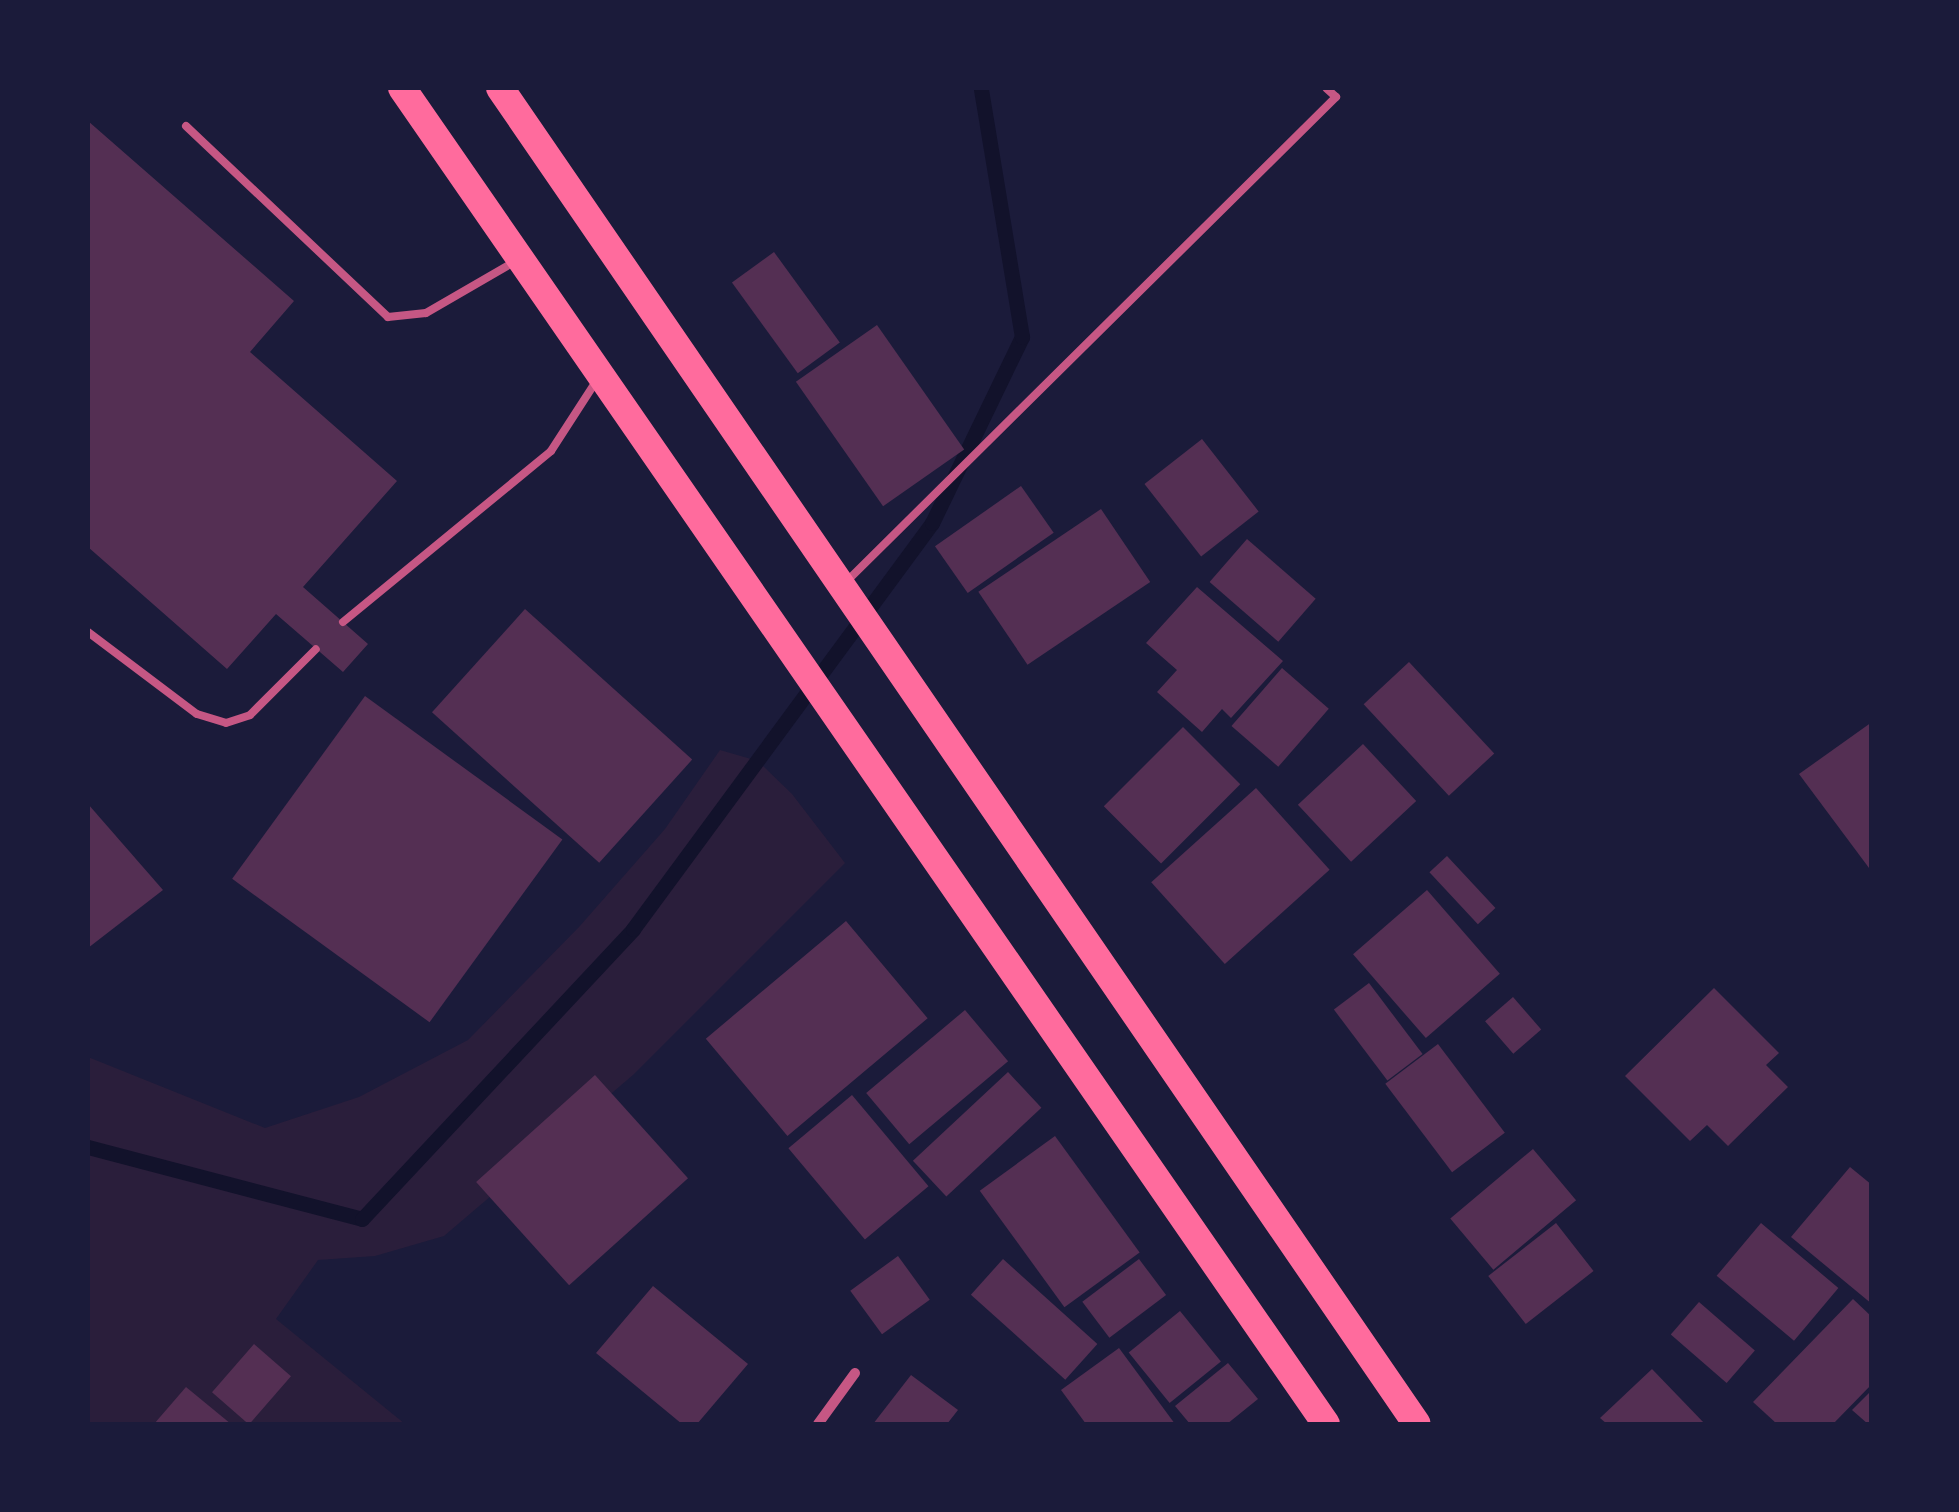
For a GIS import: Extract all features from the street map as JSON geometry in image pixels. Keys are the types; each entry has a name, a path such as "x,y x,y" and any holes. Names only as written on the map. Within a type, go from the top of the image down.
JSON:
{"highway":[{"path":"402,88 1326,1424"},
{"path":"500,88 1417,1424"}],"street":[{"path":"818,1424 856,1374"}],"lane":[{"path":"842,586 1336,97 1326,88"},
{"path":"186,126 388,317 426,313 523,258"},
{"path":"342,622 552,451 602,372"},
{"path":"88,632 197,714 226,723 250,715 316,649"}],"shaded area":[{"path":"720,750 758,761 792,794 845,863 633,1075 444,1236 375,1256 318,1260 276,1319 405,1424 88,1424 88,1057 265,1128 359,1097 468,1040 579,927 665,829"}],"building":[{"path":"88,121 294,301 250,352 397,481 303,587 368,644 343,672 276,614 227,669 88,547"},
{"path":"774,252 840,343 798,373 732,283"},
{"path":"877,325 964,450 883,506 796,382"},
{"path":"1202,439 1259,511 1201,556 1144,484"},
{"path":"1021,486 1054,533 968,593 935,546"},
{"path":"1101,509 1150,582 1028,665 978,592"},
{"path":"1247,539 1316,599 1278,642 1210,582"},
{"path":"1197,587 1283,661 1231,718 1222,709 1202,732 1157,692 1177,670 1146,643"},
{"path":"525,609 692,760 599,863 432,712"},
{"path":"1409,662 1494,753 1449,796 1364,704"},
{"path":"1282,668 1329,709 1278,767 1231,726"},
{"path":"365,696 562,839 430,1022 232,879"},
{"path":"1872,722 1872,872 1799,774"},
{"path":"1183,727 1240,784 1161,863 1104,806"},
{"path":"1363,744 1416,801 1351,862 1298,805"},
{"path":"1256,788 1330,870 1225,964 1151,882"},
{"path":"88,804 163,890 88,948"},
{"path":"1447,856 1495,908 1478,924 1429,872"},
{"path":"1427,890 1500,974 1426,1038 1353,954"},
{"path":"846,921 928,1018 787,1136 706,1039"},
{"path":"1369,983 1423,1054 1387,1081 1334,1009"},
{"path":"1714,988 1779,1053 1766,1065 1788,1087 1728,1146 1707,1125 1690,1141 1625,1076"},
{"path":"1513,997 1541,1029 1513,1054 1485,1021"},
{"path":"965,1010 1008,1061 909,1144 866,1093"},
{"path":"1438,1044 1505,1133 1452,1172 1385,1084"},
{"path":"1008,1072 1041,1108 946,1196 913,1161"},
{"path":"595,1075 688,1178 569,1285 476,1182"},
{"path":"852,1095 928,1186 865,1240 788,1148"},
{"path":"1055,1136 1140,1252 1064,1307 980,1191"},
{"path":"1533,1149 1576,1200 1493,1270 1450,1218"},
{"path":"1850,1167 1872,1185 1872,1304 1791,1237"},
{"path":"1556,1223 1594,1271 1526,1324 1488,1276"},
{"path":"1761,1223 1838,1288 1794,1341 1717,1276"},
{"path":"898,1256 930,1300 882,1334 850,1291"},
{"path":"1003,1259 1097,1344 1065,1380 971,1295"},
{"path":"1139,1259 1166,1295 1109,1338 1082,1302"},
{"path":"653,1286 748,1364 697,1424 682,1424 596,1353"},
{"path":"1853,1299 1872,1317 1872,1384 1833,1424 1777,1424 1753,1402"},
{"path":"1699,1302 1755,1351 1727,1383 1671,1334"},
{"path":"1180,1311 1221,1362 1170,1403 1129,1353"},
{"path":"254,1344 291,1376 249,1424 212,1392"},
{"path":"1119,1348 1175,1424 1086,1424 1061,1390"},
{"path":"1228,1363 1258,1399 1227,1424 1190,1424 1175,1406"},
{"path":"1652,1369 1705,1424 1607,1424 1600,1418"},
{"path":"911,1375 958,1410 947,1424 873,1424"},
{"path":"186,1387 231,1424 154,1424"},
{"path":"1872,1390 1872,1424 1868,1424 1852,1410"}],"waterway":[{"path":"88,1147 362,1219 633,929 932,523 1022,337 981,88"}]}
